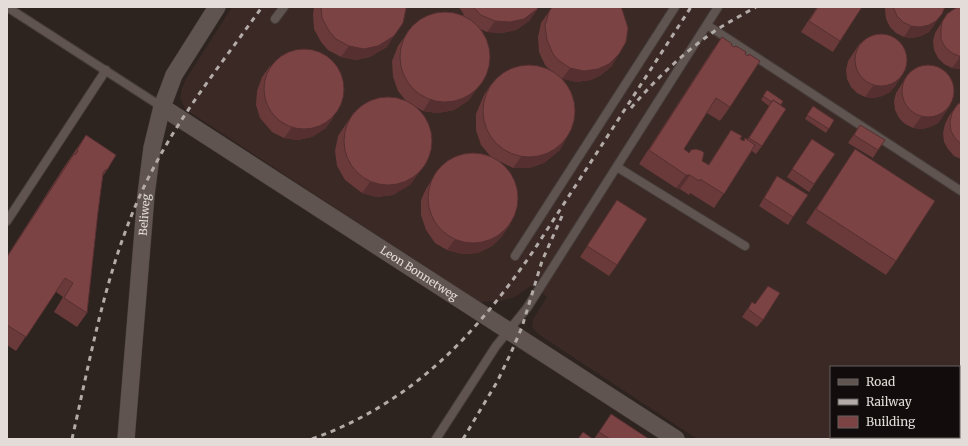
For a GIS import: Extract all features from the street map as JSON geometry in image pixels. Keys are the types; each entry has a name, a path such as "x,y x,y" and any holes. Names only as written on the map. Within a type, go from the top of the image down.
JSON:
{"street":[{"name":"Beliweg","path":"126,439 146,195 152,148 162,107 174,75 217,7"},
{"name":"Leon Bonnetweg","path":"162,107 508,332 676,439"}],"lane":[{"path":"7,7 162,107"},
{"path":"276,20 284,7"},
{"path":"514,256 675,7"},
{"path":"436,439 496,346 527,308 718,7"},
{"path":"707,25 961,191"},
{"path":"7,221 106,70"},
{"path":"617,167 745,246"}],"shaded area":[{"path":"232,7 961,7 961,438 697,439 538,334 532,327 533,319 547,297 531,286 515,297 501,301 478,302 185,109 180,98 182,88 187,77"}],"building":[{"path":"321,7 406,7 406,9 403,23 394,36 378,46 364,49 349,46 336,39 329,31 322,18"},
{"path":"473,7 539,7 524,19 510,22 495,21 481,15"},
{"path":"552,7 621,7 628,28 626,42 619,54 609,64 598,69 584,71 570,68 558,60 553,54 547,40 545,26"},
{"path":"818,7 862,7 840,41 809,21"},
{"path":"893,7 945,7 942,14 936,21 929,25 920,27 911,26 903,22 897,16"},
{"path":"958,7 961,7 961,57 952,53 945,47 941,39 942,22 947,14"},
{"path":"445,12 462,15 477,25 487,40 490,57 487,74 477,89 462,99 445,102 428,99 413,89 403,74 400,57 403,40 413,25 428,15"},
{"path":"876,34 886,34 900,41 907,55 907,65 900,79 886,86 876,86 866,82 859,75 855,65 855,55 859,45 866,38"},
{"path":"722,37 734,47 736,46 746,52 745,54 748,56 749,54 760,61 730,107 716,98 684,149 689,153 691,150 696,149 702,151 704,153 702,161 709,165 731,130 742,136 740,139 744,141 745,138 755,145 724,194 700,179 699,181 690,175 686,175 649,150"},
{"path":"304,49 319,52 332,61 341,74 344,89 341,104 332,117 319,126 304,129 289,126 276,117 267,104 264,89 267,74 276,61 289,52"},
{"path":"529,65 547,68 562,78 572,93 575,111 572,129 562,144 547,154 529,157 511,154 496,144 486,129 483,111 486,93 496,78 511,68"},
{"path":"923,65 933,65 947,72 954,86 954,96 947,110 933,117 923,117 913,113 906,106 902,96 902,86 906,76 913,69"},
{"path":"767,90 783,101 781,105 773,100 772,102 763,96"},
{"path":"379,97 397,97 413,104 425,116 432,132 432,150 425,166 413,178 397,185 379,185 363,178 351,166 344,150 344,132 351,116 363,104"},
{"path":"773,100 786,109 762,146 749,138"},
{"path":"961,102 961,144 951,131 950,122 952,113"},
{"path":"813,106 834,120 829,129 807,115"},
{"path":"860,125 885,140 878,150 854,135"},
{"path":"86,135 116,155 107,170 106,169 103,173 87,313 64,298 73,283 65,278 26,337 7,325 7,257 74,154 75,155 78,151 77,150"},
{"path":"812,139 835,154 814,184 792,169"},
{"path":"855,149 935,201 896,261 816,209"},
{"path":"473,153 490,157 505,166 514,181 518,198 514,215 505,230 490,239 473,243 456,239 441,230 432,215 428,198 432,181 441,166 456,157"},
{"path":"777,176 808,195 793,217 764,198"},
{"path":"617,200 647,219 617,265 587,246"},
{"path":"768,286 780,293 763,320 748,309 752,302 755,304"},
{"path":"611,414 649,439 610,439 599,432"},
{"path":"583,432 593,439 578,439"}],"railway":[{"path":"72,439 104,300 125,232 138,199 165,146 191,105 262,7"},
{"path":"312,439 348,424 381,406 411,386 464,338 488,311 534,250 691,7"},
{"path":"631,108 649,88 688,51 714,31 756,7"},
{"path":"463,439 497,382 510,355 522,327 542,261 562,216"}]}
